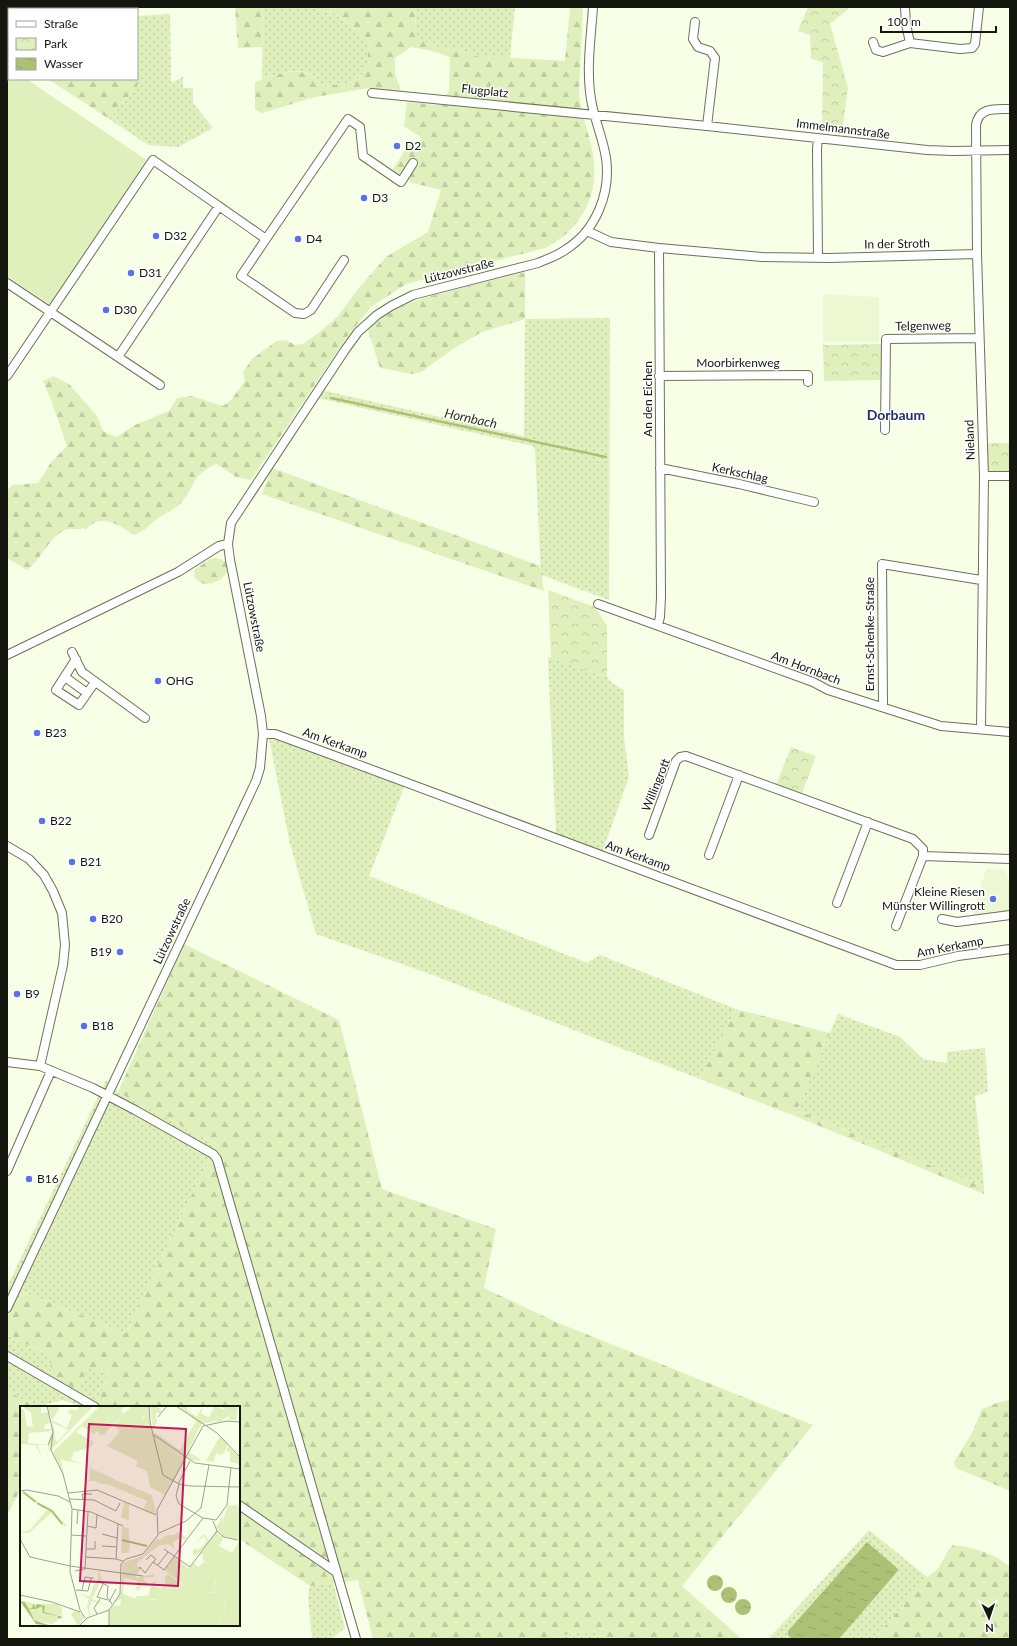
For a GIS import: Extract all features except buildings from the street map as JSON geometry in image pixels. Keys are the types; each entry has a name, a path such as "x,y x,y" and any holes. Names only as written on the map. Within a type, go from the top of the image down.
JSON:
{"street":[{"name":"Lützowstraße","path":"7,1308 256,780 263,749 263,734 261,716 228,544 231,523 236,513 345,350 358,332 372,320 391,306 413,295 538,263 552,258 566,250 587,231 597,215 603,201 607,178 606,157 589,84 593,7"},
{"path":"905,7 906,24 910,43"},
{"path":"873,42 876,50 883,52 910,43 960,49 972,48 975,44 979,7"},
{"path":"695,22 693,39 698,47 710,51 715,58 707,126"},
{"name":"Flugplatz","path":"372,92 595,114"},
{"path":"976,151 976,125 980,114 992,109 1010,109"},
{"name":"Immelmannstraße","path":"595,114 927,150 1010,150"},
{"path":"344,260 311,310 304,314 295,313 241,276 348,119 360,127 362,156 401,182 413,163"},
{"path":"818,138 818,258"},
{"name":"Nieland","path":"976,151 979,338 984,476 981,580 981,729"},
{"path":"7,376 153,160 266,239"},
{"path":"118,357 219,206"},
{"path":"587,231 611,242 659,248"},
{"name":"In der Stroth","path":"659,248 748,257 818,258 977,254"},
{"name":"An den Eichen","path":"658,625 661,597 659,248"},
{"path":"7,283 160,385"},
{"name":"Telgenweg","path":"885,430 886,339 979,338"},
{"name":"Moorbirkenweg","path":"659,376 808,375 808,382"},
{"name":"Kerkschlag","path":"660,468 739,484 814,502"},
{"path":"984,476 1010,476"},
{"path":"7,655 178,572 220,546 228,544"},
{"name":"Ernst-Schenke-Straße","path":"883,707 882,564 981,580"},
{"name":"Am Hornbach","path":"598,604 813,682 828,690 941,726 1010,732"},
{"path":"95,682 79,705 56,690 74,656 82,672 144,718"},
{"path":"64,677 87,693"},
{"name":"Am Kerkamp","path":"263,734 275,734 896,965 920,965 958,956 1010,949"},
{"name":"Willingrott","path":"649,835 676,761 680,757 686,756 912,839 923,849 923,856"},
{"path":"709,855 739,776"},
{"path":"837,903 868,822"},
{"path":"7,846 29,859 44,875 53,891 62,913 65,944 63,965 40,1066"},
{"path":"896,926 923,856 1010,859"},
{"path":"942,919 957,922 1010,916"},
{"path":"7,1062 40,1066 51,1070 106,1096 213,1154 217,1159 356,1639"},
{"path":"7,1171 51,1070"},
{"path":"7,1356 93,1406"},
{"path":"240,1506 336,1572"}],"shaded area":[{"path":"823,294 879,297 879,342 823,342"},
{"name":"Kleine Riesen Münster Willingrott","path":"986,869 1006,870 1010,886 1010,913 973,918 973,913"}],"green space":[{"path":"128,7 128,8 28,8"},
{"path":"235,7 263,7 262,47 238,48"},
{"path":"263,7 307,7 337,14 369,42 367,65 364,73 355,80 349,82 324,86 310,74 295,71 262,79"},
{"path":"307,7 416,7 415,35 425,42 438,47 451,47 480,57 565,61 570,7 583,7 579,92 581,108 592,147 594,170 594,184 585,210 569,232 545,248 406,284 371,307 347,337 251,480 236,477 217,464 203,472 195,480 179,505 157,519 141,532 133,535 116,524 103,521 91,525 86,530 84,528 65,530 53,539 32,566 27,570 7,558 7,490 13,485 38,483 52,461 67,446 43,381 53,376 69,384 97,416 103,431 116,437 135,425 169,411 177,398 191,396 223,406 231,400 245,381 243,372 252,359 277,341 286,340 295,345 303,344 339,315 357,290 386,257 428,232 441,190 413,183 392,170 409,144 415,148 422,138 404,126 407,102 437,105 449,91 450,57 432,51 411,47 395,58 395,73 401,92 369,88 315,97 262,113 255,110 255,82 274,75 300,72 308,74 324,86 349,82 360,77 364,73 367,65 369,42 337,14"},
{"path":"416,7 515,7 510,58 480,57 451,47 438,47 425,42 415,35"},
{"path":"808,7 851,7 830,24 848,88 842,132 822,129 823,62 811,59 810,35 798,31"},
{"path":"170,14 171,83 183,77 183,88 193,88 193,103 213,128 178,147 148,145 109,119 138,85 138,16"},
{"path":"7,66 8,80 27,80 148,161 50,305 7,276"},
{"path":"50,80 137,80 138,85 109,119"},
{"path":"525,272 525,319 482,332 456,347 421,372 412,374 380,368 368,330 389,313 426,297"},
{"path":"610,318 609,600 541,575 535,450 533,446 317,398 321,390 524,436 525,319"},
{"path":"881,344 881,380 824,381 823,345"},
{"path":"988,443 1010,443 1010,471 988,471"},
{"path":"272,468 540,566 544,591 262,494"},
{"path":"216,558 224,561 227,565 228,570 225,575 215,582 208,584 201,583 195,578 194,570 210,559"},
{"path":"548,590 595,607 607,626 607,677 551,658"},
{"path":"548,657 607,677 612,683 624,690 624,737 629,777 602,853 556,836"},
{"path":"269,738 280,738 407,780 369,876 587,963 600,955 736,1009 700,1079 430,974 316,934 290,844"},
{"path":"791,747 816,756 802,794 776,785"},
{"path":"184,944 339,1020 382,1189 496,1229 484,1288 556,1322 813,1425 682,1586 742,1639 598,1639 604,1629 563,1635 558,1639 373,1639 358,1580 310,1586 240,1540 240,1406 96,1406 108,1373 88,1369 78,1391 50,1374 51,1356 7,1335 7,1313 18,1290 126,1333 216,1144 118,1092"},
{"path":"736,1009 830,1033 797,1110 958,1177 984,1186 984,1194 795,1116 700,1079"},
{"path":"838,1014 900,1037 923,1059 947,1063 947,1052 985,1048 988,1092 975,1096 984,1186 958,1177 797,1110"},
{"path":"106,1080 118,1092 216,1144 126,1333 18,1290 7,1313 7,1287"},
{"path":"7,1335 51,1356 78,1391 88,1368 108,1373 96,1406 79,1406 63,1400 36,1406 7,1391"},
{"path":"7,1391 36,1406 20,1406 20,1490 7,1516"},
{"path":"1010,1400 1010,1491 956,1468 954,1462 973,1431 982,1409 999,1402"},
{"path":"869,1530 927,1577 874,1639 839,1639 897,1572 788,1635 793,1639 768,1639"},
{"path":"953,1545 967,1547 991,1555 1010,1567 1010,1639 874,1639 927,1577 937,1570 949,1549"},
{"path":"333,1583 345,1628 331,1639 312,1639 308,1595 310,1586"},
{"path":"605,1629 598,1639 558,1639 563,1635"}],"water":[{"path":"867,1542 898,1569 897,1572 839,1639 793,1639 788,1635 788,1631"},
{"path":"712,1575 718,1575 723,1580 721,1589 718,1591 712,1591 707,1586 707,1580"},
{"path":"726,1587 732,1587 737,1592 735,1601 732,1603 726,1603 721,1598 721,1592"},
{"path":"740,1599 746,1599 751,1604 749,1613 746,1615 740,1615 735,1610 735,1604"}],"waterway":[{"name":"Hornbach","path":"331,398 606,457"}],"place":[{"name":"D2","path":"397,146"},
{"name":"D3","path":"364,198"},
{"name":"D32","path":"156,236"},
{"name":"D4","path":"298,239"},
{"name":"D31","path":"131,273"},
{"name":"D30","path":"106,310"},
{"name":"OHG","path":"158,681"},
{"name":"B23","path":"37,733"},
{"name":"B22","path":"42,821"},
{"name":"B21","path":"72,862"},
{"name":"Kleine Riesen Münster Willingrott","path":"993,899"},
{"name":"B20","path":"93,919"},
{"name":"B19","path":"120,952"},
{"name":"B9","path":"17,994"},
{"name":"B18","path":"84,1026"},
{"name":"B16","path":"29,1179"}],"district":[{"name":"Dorbaum","path":"896,415"}]}
